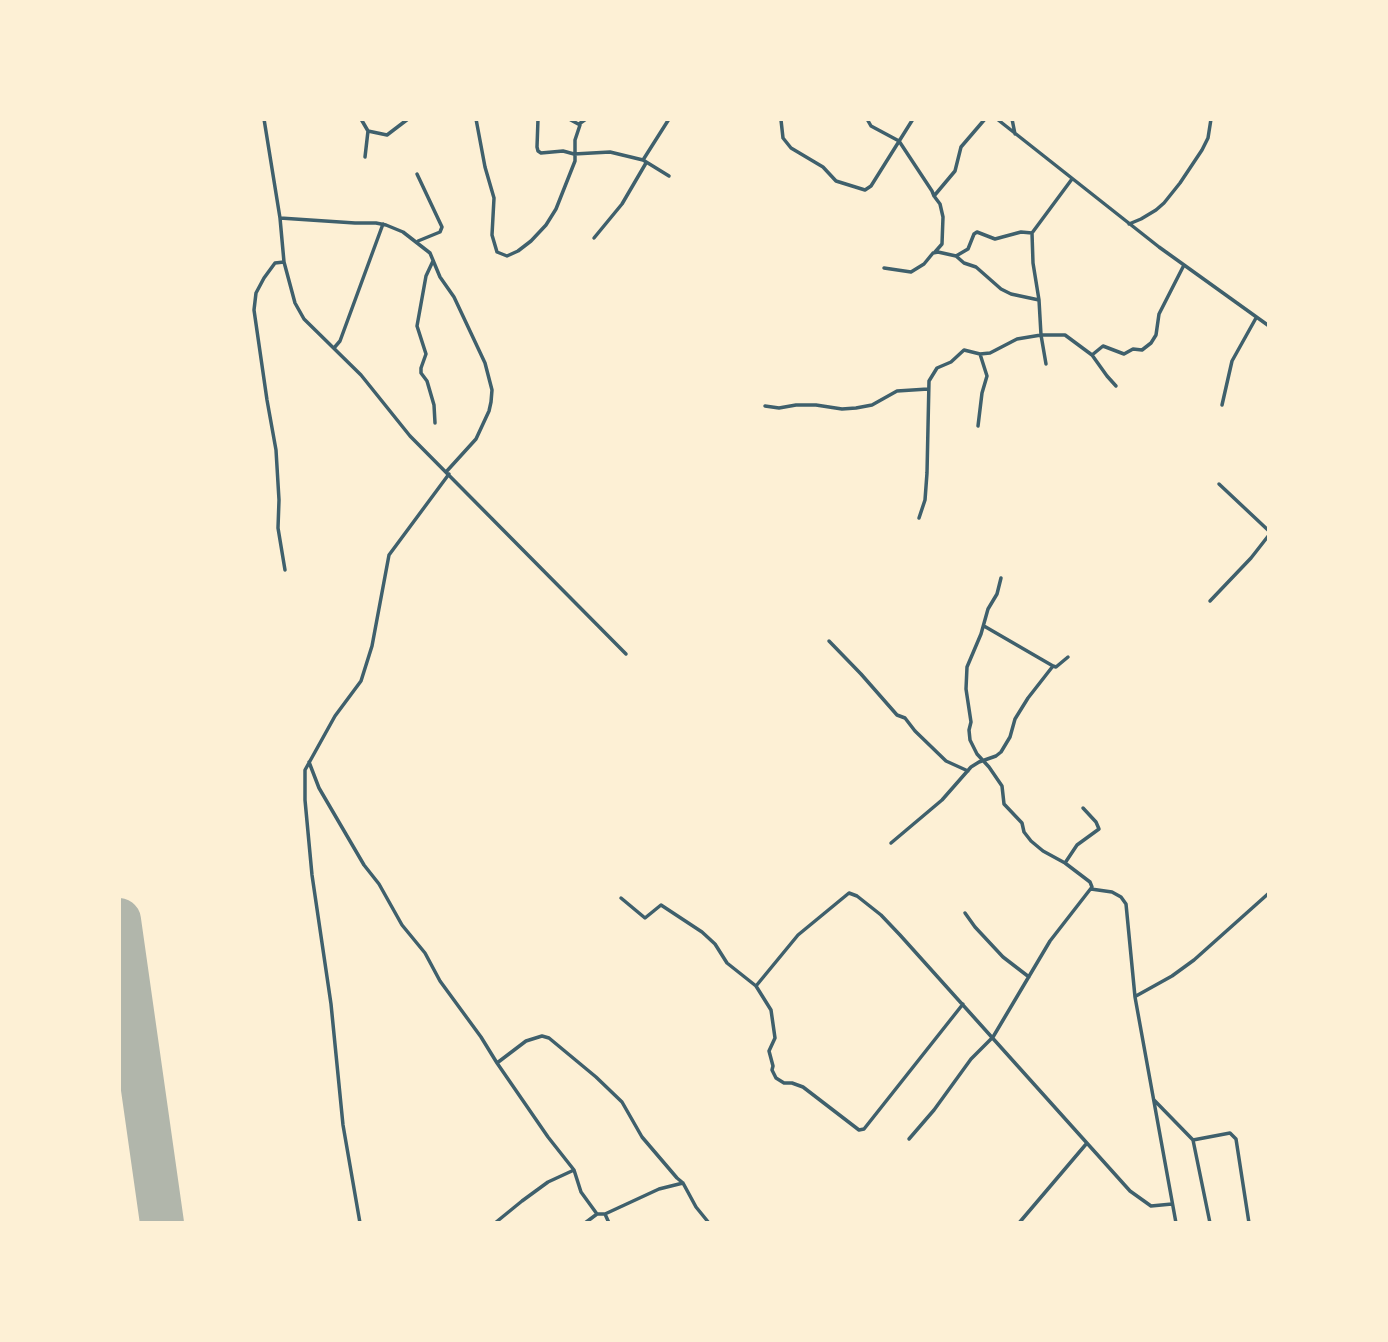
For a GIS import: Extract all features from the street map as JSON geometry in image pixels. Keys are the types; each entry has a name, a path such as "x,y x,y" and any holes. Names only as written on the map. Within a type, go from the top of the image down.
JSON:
{"street":[{"path":"264,119 280,218 284,262 295,303 304,319 361,375 411,436 626,654"},
{"path":"361,119 368,131 365,157"},
{"path":"368,131 387,135 408,119"},
{"path":"476,119 494,198 492,235 495,249 503,256 510,256 524,247 550,219 575,160 575,140 579,124 586,119"},
{"path":"538,119 539,152 610,152 644,162 669,176"},
{"path":"569,119 579,124"},
{"path":"594,239 622,204 669,119"},
{"path":"867,119 871,126 899,141 940,204 943,217 942,244 918,269 911,272 884,268"},
{"path":"781,120 783,138 791,148 823,167 836,181 861,190 871,186 913,119"},
{"path":"934,196 955,171 961,147 985,119"},
{"path":"997,119 1129,224 1269,326"},
{"path":"1012,119 1015,134"},
{"path":"1129,224 1156,211 1180,183 1202,150 1210,131 1211,119"},
{"path":"416,174 442,227 440,232 418,241"},
{"path":"1046,364 1032,233 1072,179"},
{"path":"280,218 383,224 418,241 430,253 472,332 485,363 492,390 489,411 476,439 389,555 372,646 361,681 335,716 305,770 304,787 312,875 331,1004 344,1125 360,1223"},
{"path":"333,349 341,338 383,224"},
{"path":"956,256 968,249 977,232 995,239 1021,232 1032,233"},
{"path":"935,252 956,256 964,263 976,267 1001,289 1011,294 1039,300"},
{"path":"433,261 426,276 417,326 426,354 421,373 427,381 434,405 435,423"},
{"path":"284,262 275,263 264,278 257,293 254,310 276,450 278,528 285,570"},
{"path":"1092,355 1102,346 1124,354 1133,349 1142,350 1151,343 1156,335 1159,314 1184,265"},
{"path":"1222,405 1231,361 1256,318"},
{"path":"919,518 925,499 927,473 929,380 937,368 951,362 964,350 981,354 997,351 1017,339 1065,335 1092,355 1116,386"},
{"path":"978,426 987,376 981,354"},
{"path":"765,406 779,408 816,405 856,408 872,405 901,390 928,389"},
{"path":"1210,600 1244,565 1269,533 1219,484"},
{"path":"909,1139 971,1059 993,1037 1050,941 1092,886 1065,863 1031,841 1024,832 1022,823 1004,804 1002,786 982,761 969,735 971,722 965,679 967,667 1001,578"},
{"path":"984,626 1053,666 1056,667 1068,657"},
{"path":"829,641 897,715 905,718 946,761 968,771"},
{"path":"891,843 942,800 968,771 1000,752 1010,737 1016,716 1053,666"},
{"path":"309,762 319,789 402,925 425,953 440,981 548,1137 574,1170 581,1192 597,1213 605,1214 659,1189 683,1183"},
{"path":"1065,863 1077,845 1099,830 1096,822 1083,808"},
{"path":"1091,889 1112,892 1126,904 1135,996 1176,1223"},
{"path":"756,986 798,935 849,893 863,900 881,915 963,1004 1130,1191 1151,1206 1172,1204"},
{"path":"1135,996 1172,976 1194,960 1269,893"},
{"path":"621,898 645,918 661,905 702,932 715,944 727,963 756,986 771,1010 775,1038 768,1051 776,1078 784,1083 803,1087 862,1130 963,1004"},
{"path":"965,913 1003,957 1029,977"},
{"path":"497,1063 526,1041 542,1036 549,1038 622,1102 642,1137 683,1183 696,1207 709,1223"},
{"path":"1153,1099 1193,1140 1210,1223"},
{"path":"1193,1140 1230,1133 1236,1139 1249,1223"},
{"path":"1019,1223 1087,1143"},
{"path":"495,1223 548,1182 574,1170"},
{"path":"585,1223 597,1213"},
{"path":"605,1214 610,1223"}],"taxiway":[{"path":"119,987 124,974 124,956"},
{"path":"119,1020 133,1037 138,1058"}],"runway":[{"path":"119,920 162,1223"}]}
